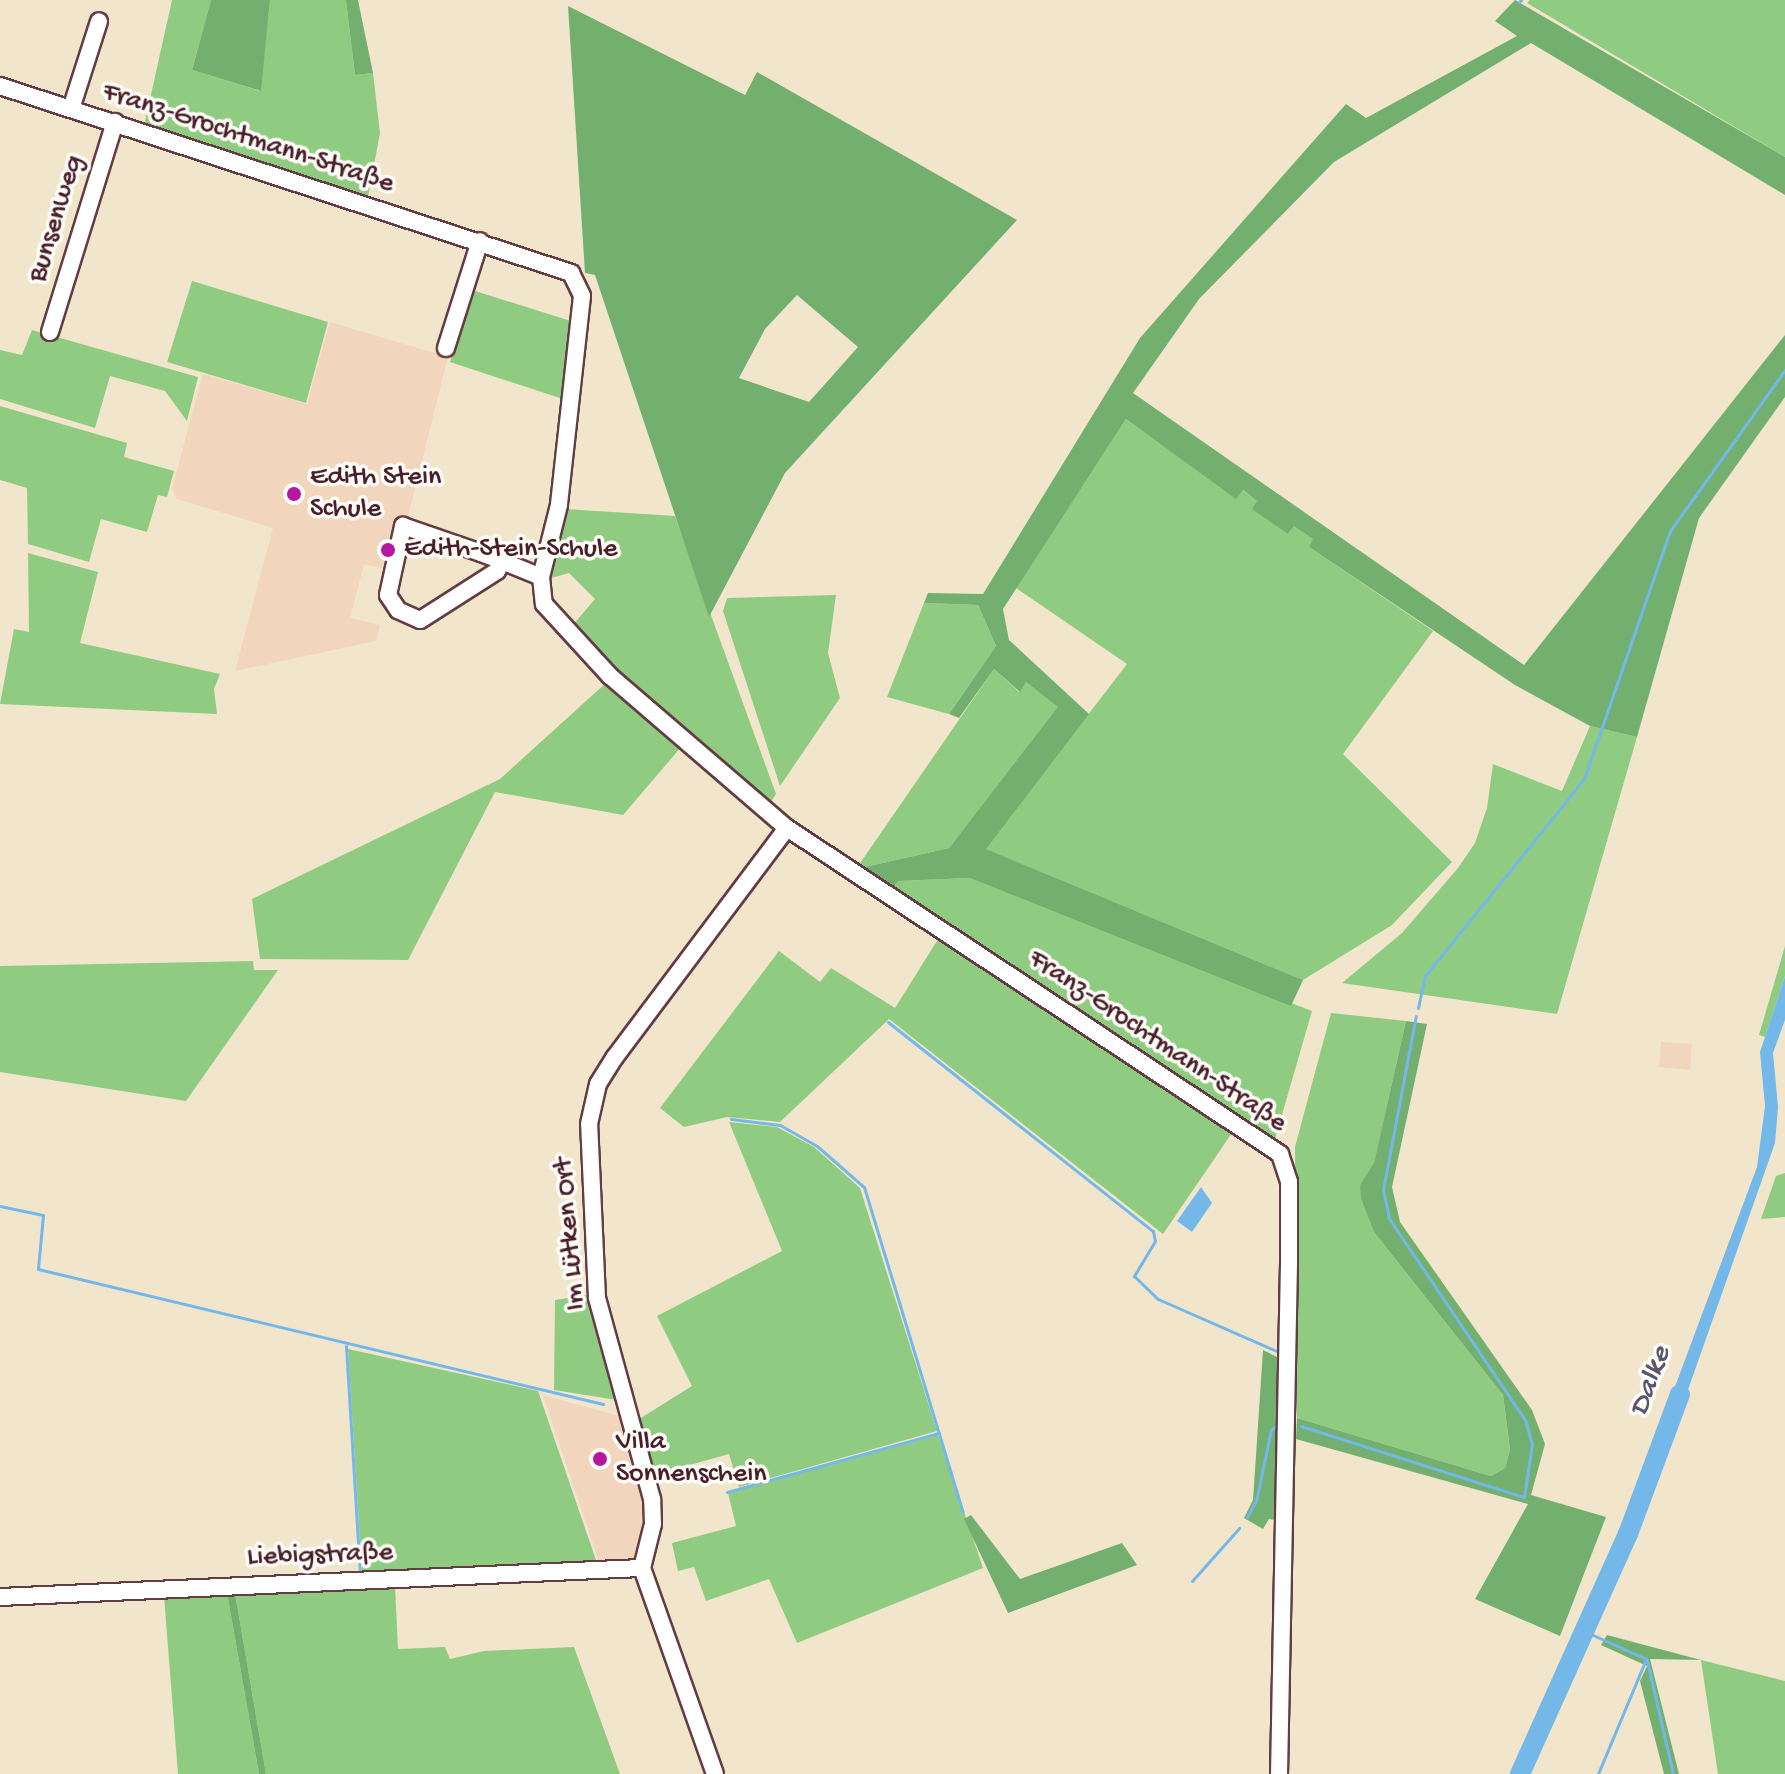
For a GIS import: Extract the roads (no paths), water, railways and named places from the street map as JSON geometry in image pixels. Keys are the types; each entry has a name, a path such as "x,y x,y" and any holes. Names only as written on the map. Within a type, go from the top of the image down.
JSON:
{"street":[{"path":"71,109 99,21"},
{"name":"Franz-Grochtmann-Straße","path":"0,86 562,267 581,288 559,505 541,577 544,604 610,676 787,828 1280,1154 1289,1182 1289,1319 1279,1774"},
{"name":"Bunsenweg","path":"50,332 115,122"},
{"path":"446,348 480,241"},
{"path":"502,561 497,571 420,620 398,610 388,595 403,526 502,561 541,577"},
{"name":"Im Lütken Ort","path":"642,1568 653,1524 652,1499 597,1298 592,1240 592,1106 615,1057 787,828"},
{"path":"642,1568 715,1774"},
{"name":"Liebigstraße","path":"0,1597 642,1568"}],"water":[{"path":"1785,976 1785,1020 1773,1053 1778,1107 1775,1143 1677,1421 1664,1416 1757,1167 1765,1106 1760,1052"},
{"path":"1201,1187 1212,1203 1192,1232 1177,1221"}],"waterway":[{"path":"1418,1008 1425,976 1584,779 1670,531 1785,370"},
{"path":"1301,1426 1524,1497 1532,1444 1525,1420 1389,1218 1383,1190 1416,1016"},
{"path":"888,1022 1153,1231 1155,1241 1134,1276 1158,1299 1281,1353"},
{"path":"731,1119 780,1125 817,1146 864,1187 963,1512"},
{"path":"0,1206 43,1215 38,1269 603,1404"},
{"path":"346,1346 360,1574"},
{"name":"Dalke","path":"1520,1774 1628,1534 1680,1394"},
{"path":"1247,1517 1256,1501 1271,1430 1281,1421"},
{"path":"727,1492 939,1433"},
{"path":"1192,1581 1239,1528"},
{"path":"1584,1631 1646,1659 1598,1774"},
{"path":"1647,1661 1673,1774"}],"place":[{"name":"Edith Stein Schule","path":"294,494"},
{"name":"Edith-Stein-Schule","path":"388,550"},
{"name":"Villa Sonnenschein","path":"600,1459"}]}
